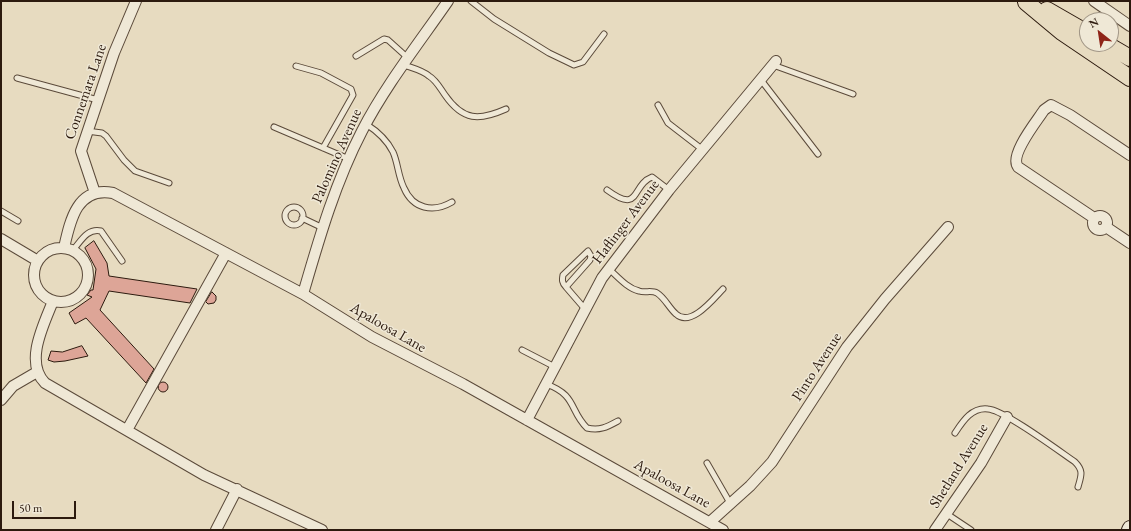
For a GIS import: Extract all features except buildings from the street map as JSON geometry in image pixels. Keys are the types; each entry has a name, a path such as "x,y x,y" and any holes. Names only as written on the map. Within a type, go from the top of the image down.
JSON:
{"main road":[{"path":"1025,1 1043,7 1079,28"},
{"path":"1025,1 1062,32 1130,78"},
{"path":"1119,52 1130,58"}],"street":[{"name":"Connemara Lane","path":"95,194 81,152 98,100 136,1"},
{"name":"Palomino Avenue","path":"303,294 323,228 350,159 366,124 448,1"},
{"path":"1094,1 1130,26"},
{"name":"Haflinger Avenue","path":"527,420 585,309 609,269 669,190 775,63"},
{"path":"1130,155 1070,115 1051,105 1044,110 1018,152 1015,160 1018,166 1094,218 1092,222 1096,229 1099,230 1106,227 1130,243"},
{"name":"Apaloosa Lane","path":"95,194 101,192 113,193 303,294 372,337 527,420 722,530"},
{"path":"68,249 73,214 82,202 95,194"},
{"name":"Pinto Avenue","path":"710,522 750,486 772,462 847,347 885,299 948,227"},
{"path":"1,239 38,261"},
{"path":"68,249 80,255 86,263 88,271 88,280 85,289 79,296 71,300 62,302 53,301 39,291 35,283 34,274 38,261 47,252 68,249"},
{"path":"127,430 226,253"},
{"path":"53,301 39,342 36,360 37,372 45,383 54,390 204,475 237,489 322,530"},
{"path":"1,400 13,386 37,372"},
{"name":"Shetland Avenue","path":"935,530 981,463 1007,417"},
{"path":"216,530 237,489"}],"lane":[{"path":"471,1 494,19 549,52 574,64 583,62 604,34"},
{"path":"356,56 384,39 388,40 406,62 430,76 447,98 463,113 469,116 482,118 506,109"},
{"path":"775,63 853,94"},
{"path":"296,66 321,73 351,89 353,92 353,95 323,148"},
{"path":"17,78 98,100"},
{"path":"761,80 818,154"},
{"path":"658,105 668,123 703,150"},
{"path":"366,124 382,135 393,152 403,187 411,198 422,206 430,209 444,207 452,202"},
{"path":"274,127 350,159"},
{"path":"87,131 102,133 106,136 124,160 135,171 169,183"},
{"path":"607,190 623,200 629,200 633,198 647,180 652,177 669,190"},
{"path":"1,211 18,221"},
{"path":"302,218 323,228"},
{"path":"68,249 88,233 95,230 101,231 122,261"},
{"path":"566,286 590,260 591,256 588,251 563,275 563,283 585,309"},
{"path":"609,269 636,291 654,292 659,294 677,315 682,317 702,311 723,288"},
{"path":"522,350 555,367"},
{"path":"546,384 556,388 570,399 587,428 599,430 618,421"},
{"path":"955,433 965,417 975,411 988,409 1007,417 1075,462 1081,468 1082,473 1078,487"},
{"path":"707,463 730,503"},
{"path":"947,514 971,530"}]}
